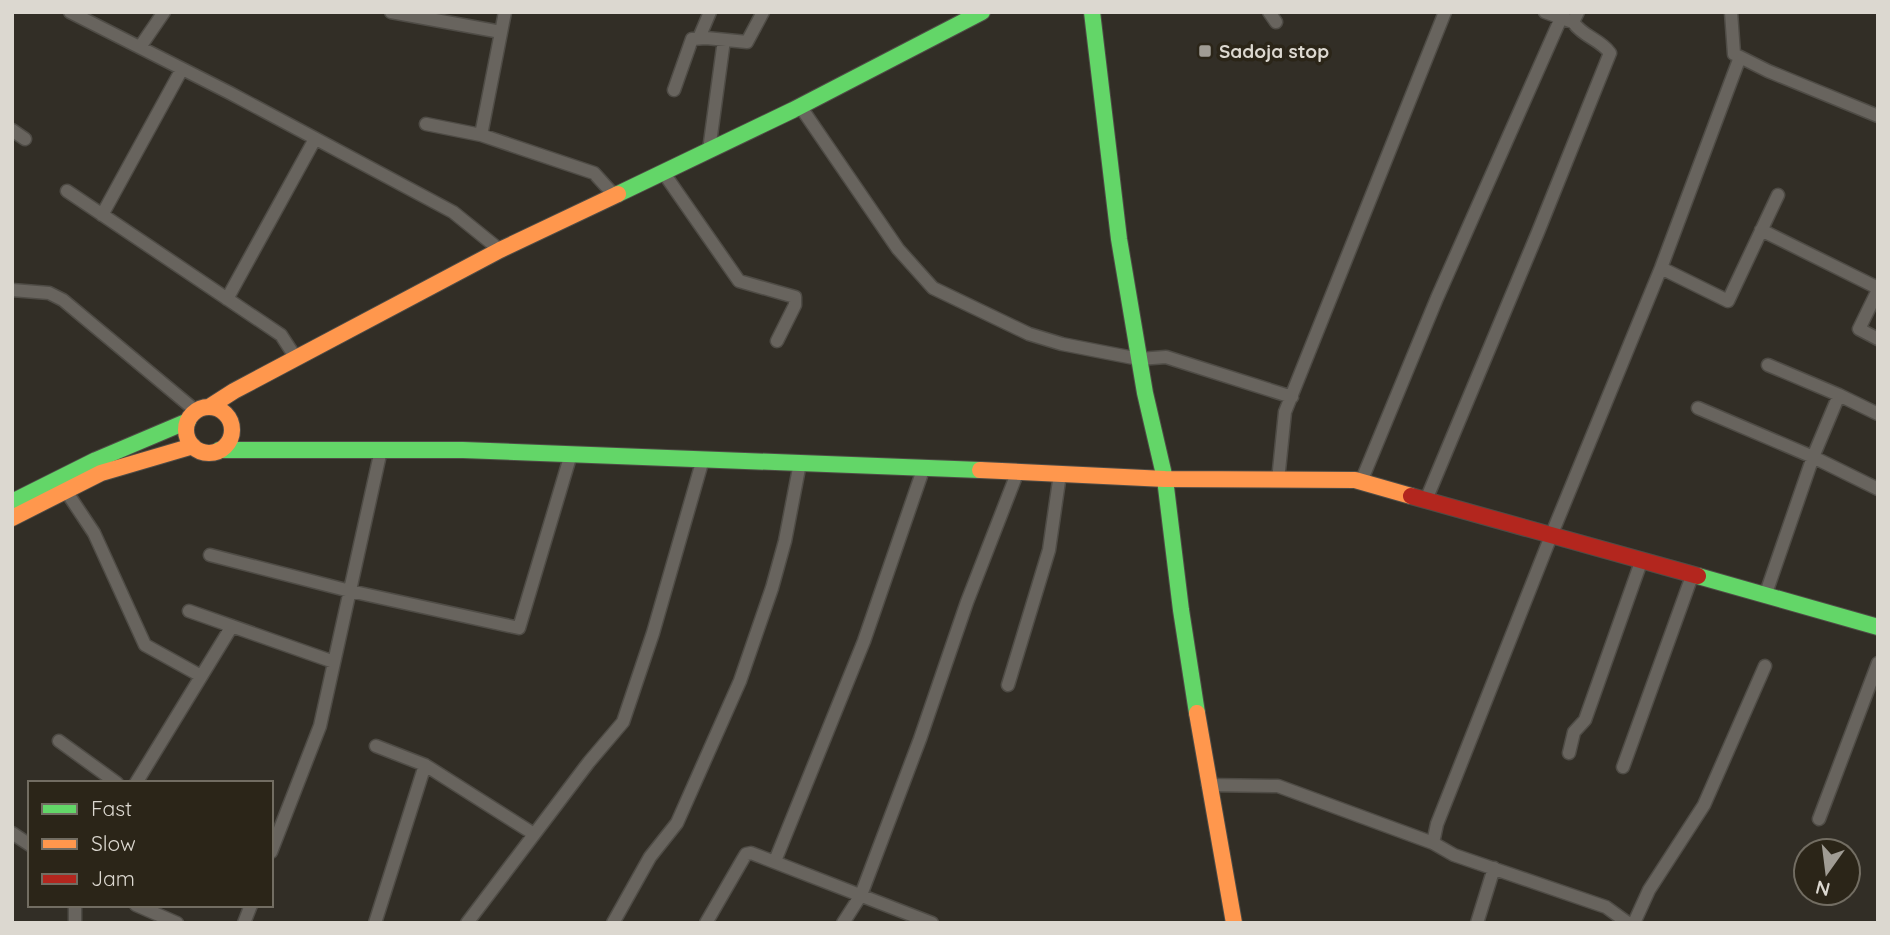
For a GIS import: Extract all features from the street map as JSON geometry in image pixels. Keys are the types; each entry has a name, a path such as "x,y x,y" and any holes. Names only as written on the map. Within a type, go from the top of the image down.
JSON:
{"street":[{"path":"70,12 453,212 500,250"},
{"path":"140,47 164,12"},
{"path":"391,12 501,32"},
{"path":"481,135 505,12"},
{"path":"699,38 710,12"},
{"path":"674,90 692,39 747,42 763,12"},
{"path":"12,502 99,467 296,358 500,250 800,106 982,12"},
{"path":"1092,12 1119,239 1145,393 1166,479 1181,610 1234,923"},
{"path":"1278,480 1285,412 1445,12"},
{"path":"1426,500 1610,53 1580,32 1571,17 1545,12"},
{"path":"1731,12 1734,54 1768,71 1878,116"},
{"path":"1361,482 1437,298 1571,17"},
{"path":"709,150 724,40"},
{"path":"1433,843 1437,824 1661,268 1740,57"},
{"path":"102,215 182,69"},
{"path":"800,106 898,250 933,288 1029,334 1062,344 1139,359 1166,357 1292,397"},
{"path":"426,124 481,135 594,173 614,195"},
{"path":"12,130 25,139"},
{"path":"227,299 315,139"},
{"path":"663,172 739,281 795,297 795,304 777,341"},
{"path":"67,191 281,335 296,358"},
{"path":"1661,268 1728,301 1778,195"},
{"path":"1762,230 1878,289 1859,330 1878,339"},
{"path":"12,290 49,293 63,300 198,413 222,411 230,422 231,435 219,450"},
{"path":"1768,365 1878,414"},
{"path":"1766,596 1813,457 1839,395"},
{"path":"1698,408 1813,457 1878,489"},
{"path":"198,413 187,435 193,446 205,452 463,450 1166,479 1361,482 1878,627"},
{"path":"12,518 66,491 99,467 193,446"},
{"path":"273,847 320,726 381,450"},
{"path":"210,555 350,591 519,628 571,454"},
{"path":"467,923 589,762 623,722 653,633 703,459"},
{"path":"613,923 650,858 677,823 740,681 781,555 800,463"},
{"path":"775,861 864,640 924,467"},
{"path":"843,923 861,895 920,739 967,602 1018,471"},
{"path":"1008,685 1049,550 1060,474"},
{"path":"66,491 94,533 145,645 201,676"},
{"path":"1569,754 1574,732 1585,720 1641,562"},
{"path":"1623,767 1692,576"},
{"path":"189,611 334,662"},
{"path":"137,781 232,626"},
{"path":"1819,818 1878,663"},
{"path":"1209,785 1278,786 1433,843 1454,855 1606,907 1631,923 1704,805 1765,666"},
{"path":"59,741 114,781"},
{"path":"376,746 425,765 534,834"},
{"path":"375,923 425,765"},
{"path":"706,923 746,854 755,854 775,861 932,923"},
{"path":"1477,923 1494,868"},
{"path":"141,907 177,923"}],"traffic: fast":[{"path":"618,194 793,110 982,12"},
{"path":"1092,12 1119,239 1145,393 1165,479 1197,713"},
{"path":"12,502 96,460 188,421"},
{"path":"219,450 463,450 980,470"},
{"path":"1698,576 1878,627"}],"traffic: slow":[{"path":"209,407 234,391 500,250 618,194"},
{"path":"209,407 225,414 232,430 225,446 209,453 193,446 186,430 193,414 209,407"},
{"path":"12,518 101,473 193,446"},
{"path":"980,470 1165,479 1355,480 1411,496"},
{"path":"1197,713 1234,923"}],"traffic: jam":[{"path":"1411,496 1698,576"}],"place":[{"name":"Sadoja stop","path":"1205,51"}]}
